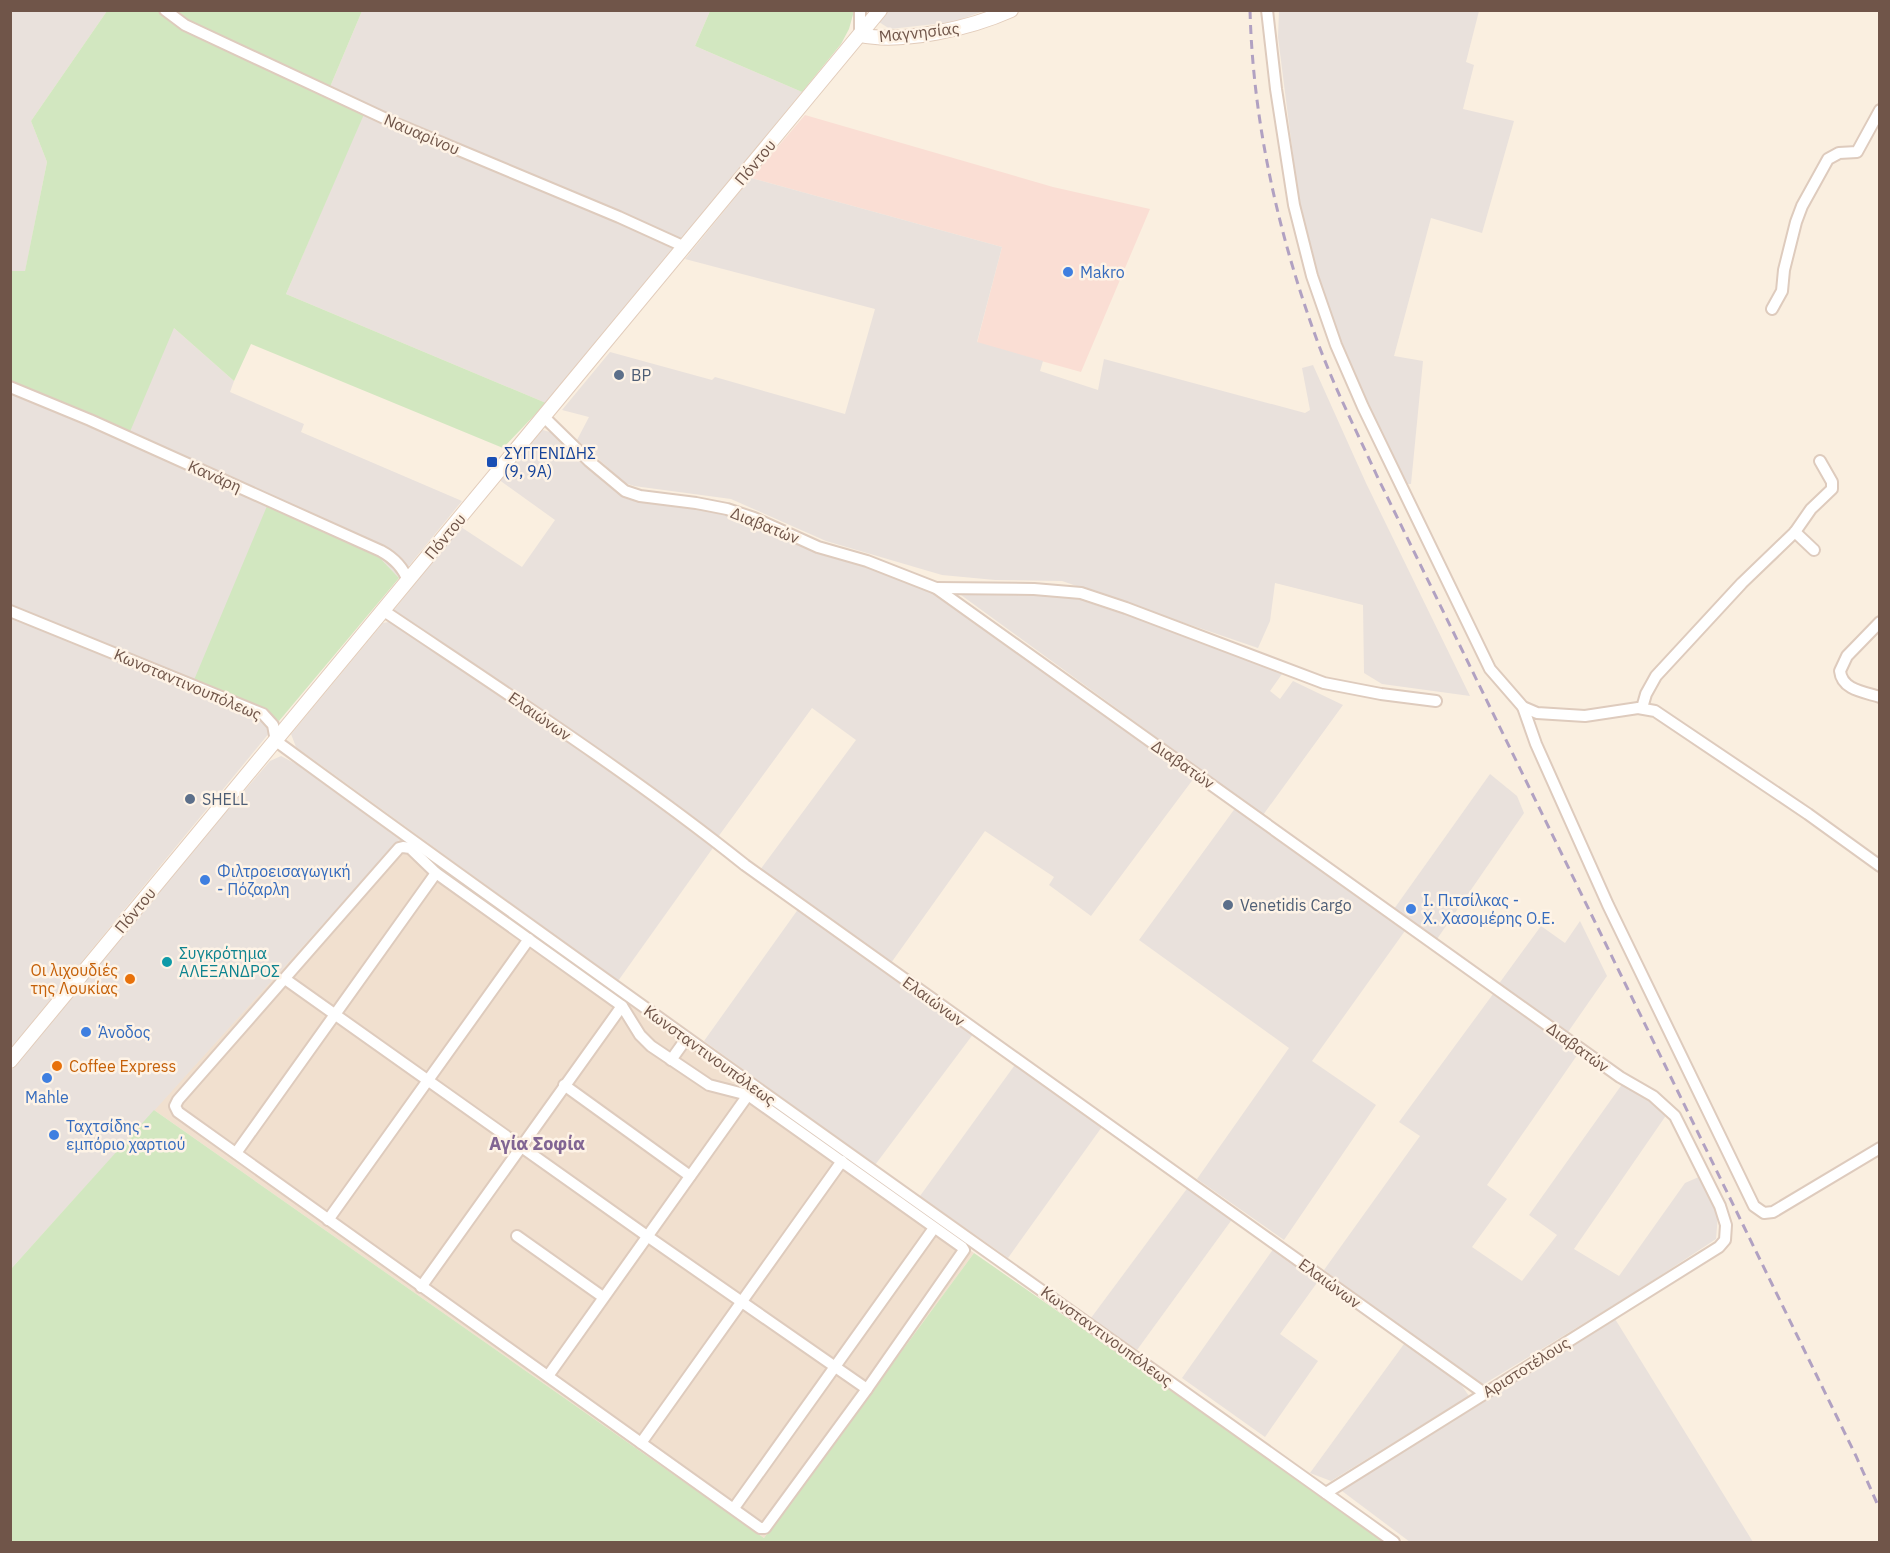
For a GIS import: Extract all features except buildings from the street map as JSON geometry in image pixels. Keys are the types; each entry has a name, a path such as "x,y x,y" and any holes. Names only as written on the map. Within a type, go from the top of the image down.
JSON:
{"street":[{"name":"Ναυαρίνου","path":"165,10 185,25 399,125 685,247"},
{"path":"860,10 860,35"},
{"name":"Πόντου","path":"13,1055 384,611 880,10"},
{"name":"Μαγνησίας","path":"860,35 884,37 953,30 989,21 1011,10"},
{"path":"1267,10 1276,89 1294,205 1312,276 1336,345 1363,407 1490,669 1523,707 1536,744 1608,904 1750,1197 1760,1211 1770,1213 1880,1148"},
{"path":"1772,309 1782,291 1784,270 1802,206 1828,159 1839,153 1857,152 1880,110"},
{"name":"Κανάρη","path":"10,387 90,420 381,551 405,572 408,581"},
{"name":"Διαβατών","path":"544,417 589,462 626,491 640,496 727,509 818,547 867,561 936,588 1620,1077 1653,1096 1675,1116 1720,1206 1726,1225 1725,1240"},
{"path":"1642,708 1646,694 1656,676 1742,583 1795,532 1811,509 1828,493 1833,485 1820,461"},
{"path":"1795,532 1814,550"},
{"path":"936,588 1034,589 1081,593 1324,683 1381,694 1436,701"},
{"name":"Κωνσταντινουπόλεως","path":"10,611 263,714 273,725 276,741 686,1039 1394,1542"},
{"name":"Ελαιώνων","path":"384,611 512,696 680,813 754,872 1484,1393"},
{"path":"1880,622 1847,656 1840,671 1844,682 1851,688 1880,697"},
{"path":"1523,707 1537,713 1560,716 1585,716 1642,708 1655,711 1808,814 1880,866"},
{"path":"399,848 410,848 436,873 529,939 622,1006 640,1035 651,1046 709,1085 748,1095 962,1247 964,1254 765,1528 760,1528 421,1287 178,1112 175,1106 399,848"},
{"path":"236,1154 436,873"},
{"path":"328,1220 529,939"},
{"path":"285,979 867,1389"},
{"path":"421,1287 622,1006"},
{"path":"672,1060 686,1039"},
{"path":"564,1085 690,1176"},
{"path":"548,1376 748,1095"},
{"path":"641,1443 740,1301 842,1161"},
{"path":"734,1508 934,1228"},
{"path":"517,1236 603,1297"},
{"name":"Αριστοτέλους","path":"1326,1493 1719,1248 1725,1240"}],"shaded area":[{"path":"10,11 107,11 31,121 47,162 25,272 11,271"},
{"path":"362,11 710,11 695,46 802,92 546,403 286,294 364,112 327,94"},
{"path":"888,11 984,11 953,22 890,29 879,22"},
{"path":"1279,11 1479,11 1466,62 1474,65 1463,109 1514,121 1482,233 1431,218 1394,356 1423,361 1411,484 1405,484 1349,366 1315,274 1299,203 1278,37"},
{"path":"805,115 1053,187 1150,209 1081,372 977,343 1002,247 751,178"},
{"path":"751,178 1002,247 977,342 1043,361 1040,371 1098,390 1104,359 1305,413 1310,410 1302,368 1313,365 1366,483 1470,696 1382,684 1364,673 1363,605 1275,583 1270,621 1258,648 1062,581 995,580 942,575 826,541 731,499 625,483 577,440 589,417 562,410 610,352 712,380 715,377 845,414 875,309 685,259"},
{"path":"174,328 234,381 230,392 304,424 301,432 462,501 399,578 378,556 267,506 261,708 279,721 11,1048 11,383"},
{"path":"537,431 553,433 623,492 710,507 932,588 1194,778 1091,916 1049,885 1054,877 985,831 891,963 760,870 856,740 812,708 718,837 635,775 393,611 461,527 522,567 555,520 498,479"},
{"path":"971,591 1063,593 1112,605 1282,674 1270,691 1280,699 1293,681 1343,705 1263,815 961,595"},
{"path":"394,621 544,722 715,845 618,981 296,747 291,734 383,623"},
{"path":"281,756 298,765 400,839 11,1269 11,1071 165,882 270,761"},
{"path":"1490,774 1517,796 1524,813 1437,939 1394,909"},
{"path":"1236,807 1407,928 1312,1061 1376,1105 1284,1240 1197,1179 1289,1048 1139,940"},
{"path":"402,837 974,1253 764,1538 154,1110"},
{"path":"799,908 974,1033 875,1165 704,1041"},
{"path":"1580,921 1607,976 1568,1032 1498,985 1541,926 1565,943"},
{"path":"1496,990 1580,1051 1487,1185 1507,1199 1472,1247 1522,1281 1557,1235 1529,1215 1623,1083 1667,1114 1574,1249 1619,1276 1685,1183 1701,1176 1718,1214 1716,1239 1640,1289 1484,1384 1478,1382 1324,1270 1420,1136 1399,1122"},
{"path":"1017,1062 1104,1124 1008,1258 920,1196"},
{"path":"1189,1186 1233,1218 1137,1350 1091,1318"},
{"path":"1274,1248 1319,1280 1280,1334 1318,1361 1265,1437 1182,1378"},
{"path":"1612,1314 1753,1542 1410,1542 1334,1485"},
{"path":"1404,1344 1408,1347 1411,1344 1455,1376 1469,1396 1331,1481 1310,1473"}],"green space":[{"path":"710,10 854,11 849,29 841,44 802,92 695,46"},
{"path":"107,11 362,11 327,94 365,112 286,294 546,403 503,448 251,344 234,381 174,328 129,434 11,383 10,271 25,271 47,162 31,121"},
{"path":"267,506 378,556 399,578 279,721 261,708 194,680"},
{"path":"154,1110 764,1538 974,1253 1389,1542 11,1542 11,1269"}],"railway":[{"path":"1250,10 1256,95 1280,221 1304,303 1332,377 1377,476 1856,1456 1880,1510"}],"place":[{"name":"Makro","path":"1068,272"},
{"name":"BP","path":"619,375"},
{"name":"ΣΥΓΓΕΝΙΔΗΣ (9, 9Α)","path":"492,462"},
{"name":"SHELL","path":"190,799"},
{"name":"Φιλτροεισαγωγική - Πόζαρλη","path":"205,880"},
{"name":"Venetidis Cargo","path":"1228,905"},
{"name":"Ι. Πιτσίλκας - Χ. Χασομέρης Ο.Ε.","path":"1411,909"},
{"name":"Συγκρότημα ΑΛΕΞΑΝΔΡΟΣ","path":"167,962"},
{"name":"Οι λιχουδιές της Λουκίας","path":"130,979"},
{"name":"Άνοδος","path":"86,1032"},
{"name":"Coffee Express","path":"57,1066"},
{"name":"Mahle","path":"47,1078"},
{"name":"Ταχτσίδης - εμπόριο χαρτιού","path":"54,1135"}],"district":[{"name":"Αγία Σοφία","path":"537,1143"}]}
